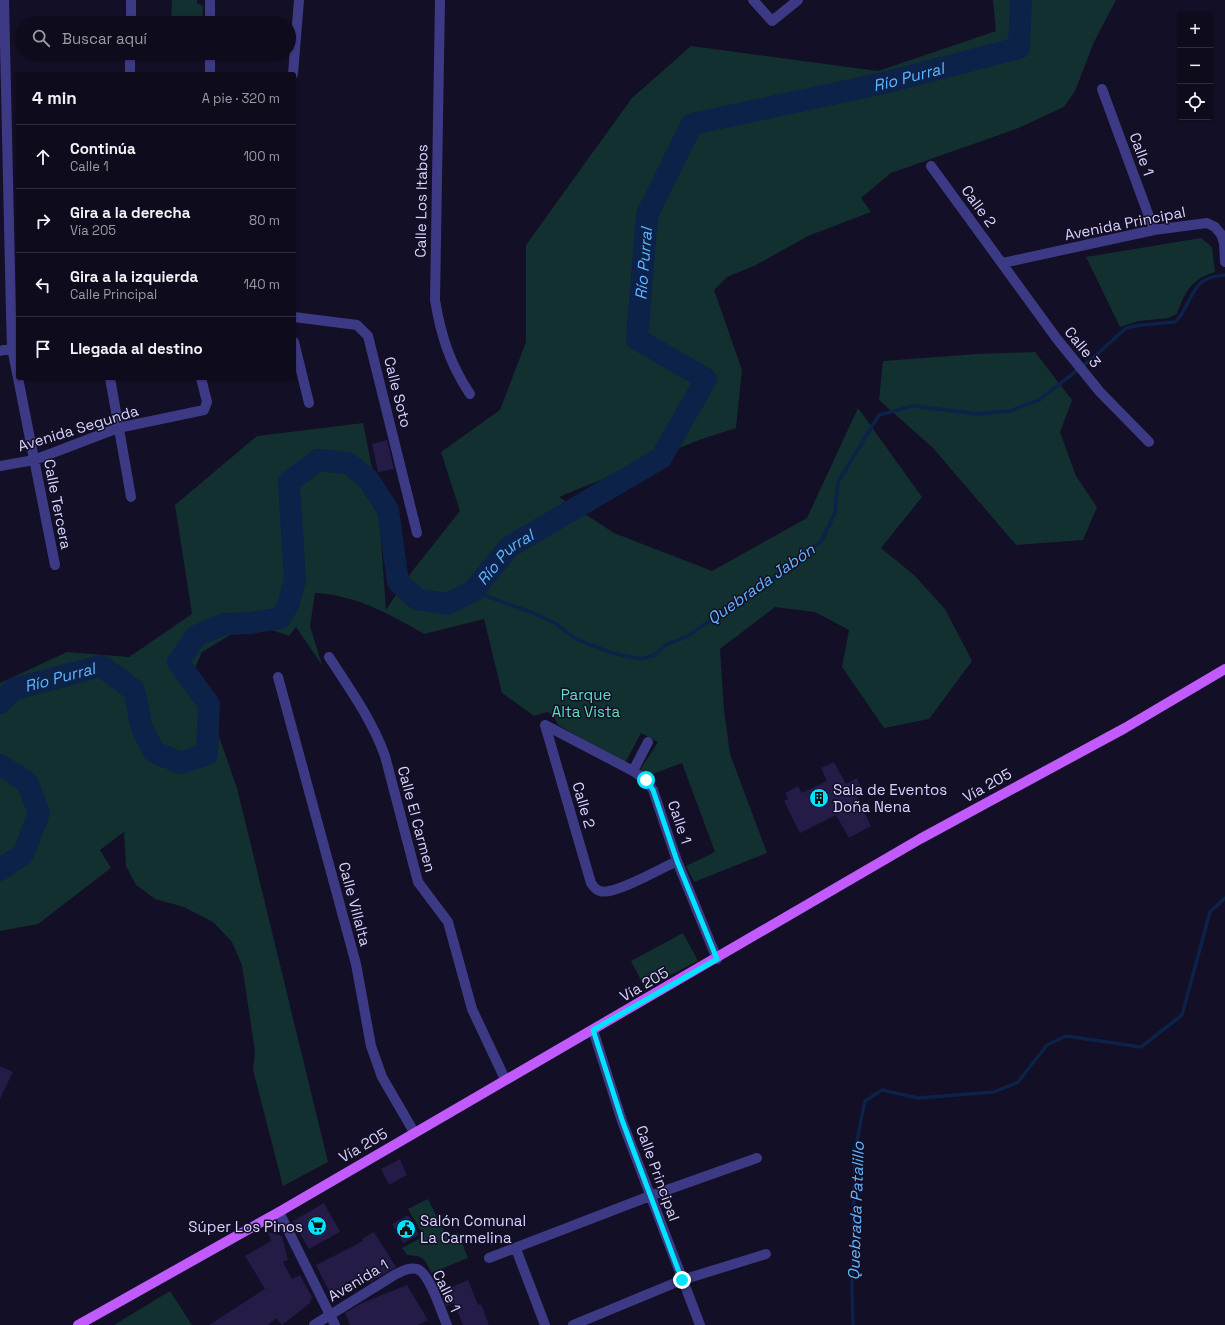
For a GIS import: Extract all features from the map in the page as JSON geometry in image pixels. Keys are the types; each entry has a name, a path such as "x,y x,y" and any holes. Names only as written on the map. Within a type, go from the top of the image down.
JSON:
{"main road":[{"name":"Vía 205","path":"78,1325 279,1212 505,1079 717,959 920,839 1125,728 1225,669"}],"street":[{"name":"Calle Tercera","path":"4,0 4,209 12,348 16,368"},
{"path":"131,0 131,16"},
{"path":"210,0 210,16"},
{"path":"296,17 299,0"},
{"name":"Calle Los Itabos","path":"440,0 435,300 440,328 448,353 456,372 470,394"},
{"path":"753,0 772,22 798,0"},
{"path":"130,60 130,72"},
{"path":"210,60 210,72"},
{"path":"293,60 293,72"},
{"name":"Calle 1","path":"1102,89 1154,230"},
{"name":"Calle 2","path":"931,166 1003,263"},
{"name":"Avenida Principal","path":"1003,263 1154,230 1207,223 1215,227 1223,239 1225,262"},
{"name":"Calle 3","path":"1003,263 1057,339 1100,392 1149,442"},
{"name":"Calle Soto","path":"296,317 357,325 368,336 417,533"},
{"path":"0,350 12,348"},
{"path":"296,350 309,403"},
{"name":"Calle Tercera","path":"18,380 55,565"},
{"path":"110,380 131,497"},
{"name":"Avenida Segunda","path":"0,466 34,460 118,428 204,410 207,402 202,380"},
{"name":"Calle El Carmen","path":"329,657 357,699 379,739 385,756 418,882 448,922 472,1009 505,1079"},
{"name":"Calle Villalta","path":"278,677 356,964 371,1046 382,1076 414,1132"},
{"name":"Calle 1","path":"545,725 646,780 653,790 677,861 717,959"},
{"name":"Calle 2","path":"545,725 591,883 599,891 612,892 677,861"},
{"path":"633,772 648,742"},
{"name":"Calle Principal","path":"593,1030 622,1120 700,1325"},
{"path":"489,1258 516,1249 650,1196 757,1158"},
{"path":"279,1212 331,1314 335,1325"},
{"path":"516,1249 545,1325"},
{"path":"573,1325 682,1280 766,1254"},
{"name":"Avenida 1","path":"314,1325 396,1274 409,1269 420,1270"},
{"name":"Calle 1","path":"420,1270 428,1280 447,1325"}],"green space":[{"path":"172,0 197,0 197,3 203,6 202,16 171,16"},
{"name":"Parque Alta Vista","path":"993,0 1116,0 1094,42 1075,91 1064,107 1016,129 891,173 861,198 871,212 808,236 756,265 727,277 714,290 742,370 736,428 699,440 559,497 614,533 712,571 807,518 858,408 922,497 881,548 914,575 945,609 972,661 929,719 884,728 842,667 849,630 815,612 775,607 720,649 724,710 730,754 767,853 694,882 686,866 715,852 682,763 647,776 640,770 658,742 641,733 625,763 558,725 553,715 547,712 534,716 502,693 484,619 424,634 398,619 372,607 344,597 315,593 310,626 322,665 296,627 289,636 250,623 202,652 195,668 237,788 328,1162 283,1186 253,1070 255,1051 242,965 232,942 213,922 184,907 155,899 136,885 126,866 124,832 100,850 111,868 38,924 0,931 0,683 67,652 129,657 192,614 175,505 257,436 363,423 378,498 386,610 406,579 460,511 441,452 500,410 526,342 526,245 632,98 691,46 878,71 996,31"},
{"path":"1201,238 1212,247 1215,272 1201,278 1190,287 1177,314 1168,318 1139,321 1120,327 1086,257"},
{"path":"1035,352 1072,400 1060,432 1076,476 1097,507 1083,540 1016,545 933,448 879,400 883,361 977,354"},
{"path":"683,933 698,961 645,988 631,961"},
{"path":"428,1199 446,1235 458,1233 468,1258 431,1273 423,1259 417,1256 407,1255 402,1248 424,1236 408,1209"},
{"path":"170,1291 192,1325 114,1325"}],"building":[{"path":"387,440 394,469 378,472 372,444"},
{"name":"Sala de Eventos Doña Nena","path":"834,762 846,784 857,778 863,792 856,795 871,826 849,838 836,815 800,833 784,801 788,799 785,793 798,786 802,793 827,781 821,768"},
{"path":"0,1066 13,1072 0,1099"},
{"path":"400,1159 407,1175 389,1185 381,1169"},
{"name":"Súper Los Pinos","path":"324,1203 340,1232 309,1249 293,1221"},
{"name":"Salón Comunal La Carmelina","path":"408,1215 419,1235 403,1243 392,1224"},
{"path":"268,1232 282,1236 288,1260 283,1262 292,1279 300,1275 312,1297 310,1303 282,1325 276,1318 268,1325 209,1325 265,1289 245,1256 271,1241"},
{"path":"374,1232 396,1267 370,1282 366,1274 345,1283 347,1288 330,1293 316,1265 363,1241 362,1239"},
{"path":"468,1280 478,1305 481,1304 489,1325 463,1325 454,1303 446,1306 441,1292"},
{"path":"407,1285 428,1320 418,1325 350,1325 345,1313 362,1303"}],"waterway":[{"name":"Río Purral","path":"0,703 14,689 101,666 134,690 142,728 154,752 181,763 207,754 209,704 178,662 196,636 224,624 250,623 280,618 288,605 295,580 289,482 318,460 348,463 368,479 388,510 398,582 417,599 447,604 473,591 509,547 661,458 706,379 637,339 647,215 692,124 884,83 1019,48 1021,0"},
{"name":"Quebrada Jabón","path":"473,591 533,613 555,623 576,639 612,653 641,659 655,655 665,645 686,637 798,561 822,540 835,513 838,482 879,415 913,406 978,414 1010,411 1039,400 1093,358 1126,328 1175,322 1198,285 1204,280 1225,275"},
{"name":"Río Purral","path":"0,765 27,782 39,813 23,854 0,870"},
{"name":"Quebrada Patalillo","path":"853,1325 852,1289 855,1150 865,1101 882,1090 918,1098 994,1092 1018,1082 1047,1045 1066,1036 1141,1047 1182,1015 1210,912 1225,898"}],"place":[{"name":"Sala de Eventos Doña Nena","path":"819,798"},
{"name":"Súper Los Pinos","path":"317,1226"},
{"name":"Salón Comunal La Carmelina","path":"406,1229"}],"route":[{"path":"646,780 653,790 677,861 717,959 593,1030 622,1120 682,1280"}]}
